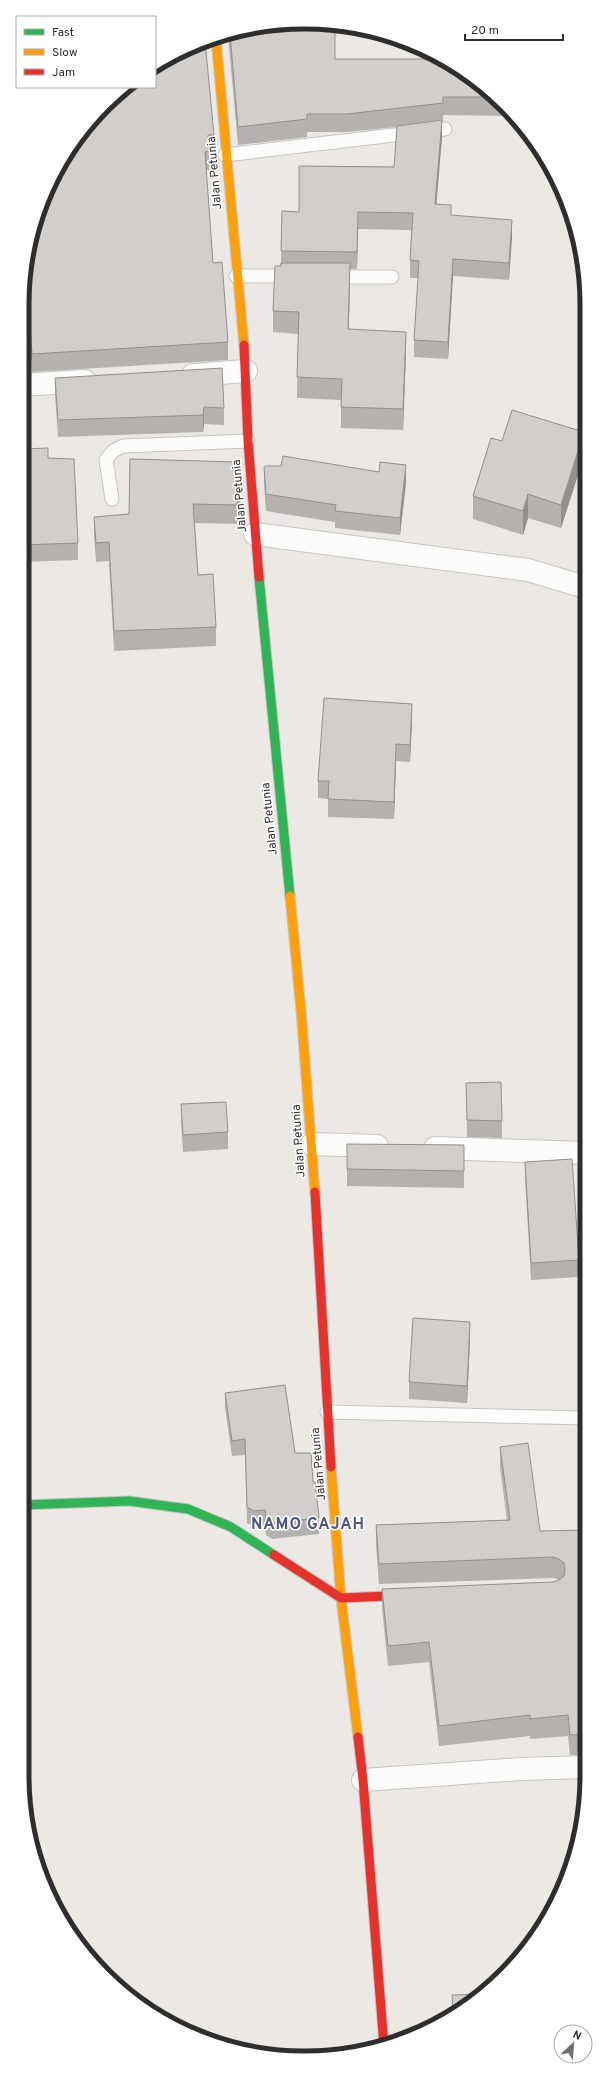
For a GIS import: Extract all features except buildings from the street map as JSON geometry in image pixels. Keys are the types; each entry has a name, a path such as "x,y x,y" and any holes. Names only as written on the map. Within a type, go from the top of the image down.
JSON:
{"street":[{"name":"Jalan Petunia","path":"216,44 225,155 246,372 248,441 255,534 301,1010 312,1144 326,1412 341,1598 363,1780 383,2039"},
{"path":"174,376 246,372"},
{"path":"29,385 102,380"},
{"path":"255,534 528,570 580,586"},
{"path":"312,1144 580,1153"},
{"path":"29,1505 129,1501 188,1509 231,1527 341,1598 420,1595"},
{"path":"363,1780 521,1769 580,1767"}],"lane":[{"path":"225,155 445,129"},
{"path":"236,276 306,276"},
{"path":"321,277 392,277"},
{"path":"112,499 106,460 113,451 123,446 248,441"},
{"path":"326,1412 580,1418"}],"traffic: fast":[{"path":"259,577 290,896"},
{"path":"29,1505 129,1501 188,1509 231,1527 274,1555"}],"traffic: slow":[{"path":"217,44 244,345"},
{"path":"290,896 301,1010 315,1192"},
{"path":"331,1467 341,1598 358,1737"}],"traffic: jam":[{"path":"244,345 248,441 259,577"},
{"path":"315,1192 331,1467"},
{"path":"274,1555 341,1598 412,1595"},
{"path":"358,1737 363,1780 383,2039"}],"district":[{"name":"NAMO GAJAH","path":"308,1525"}]}
